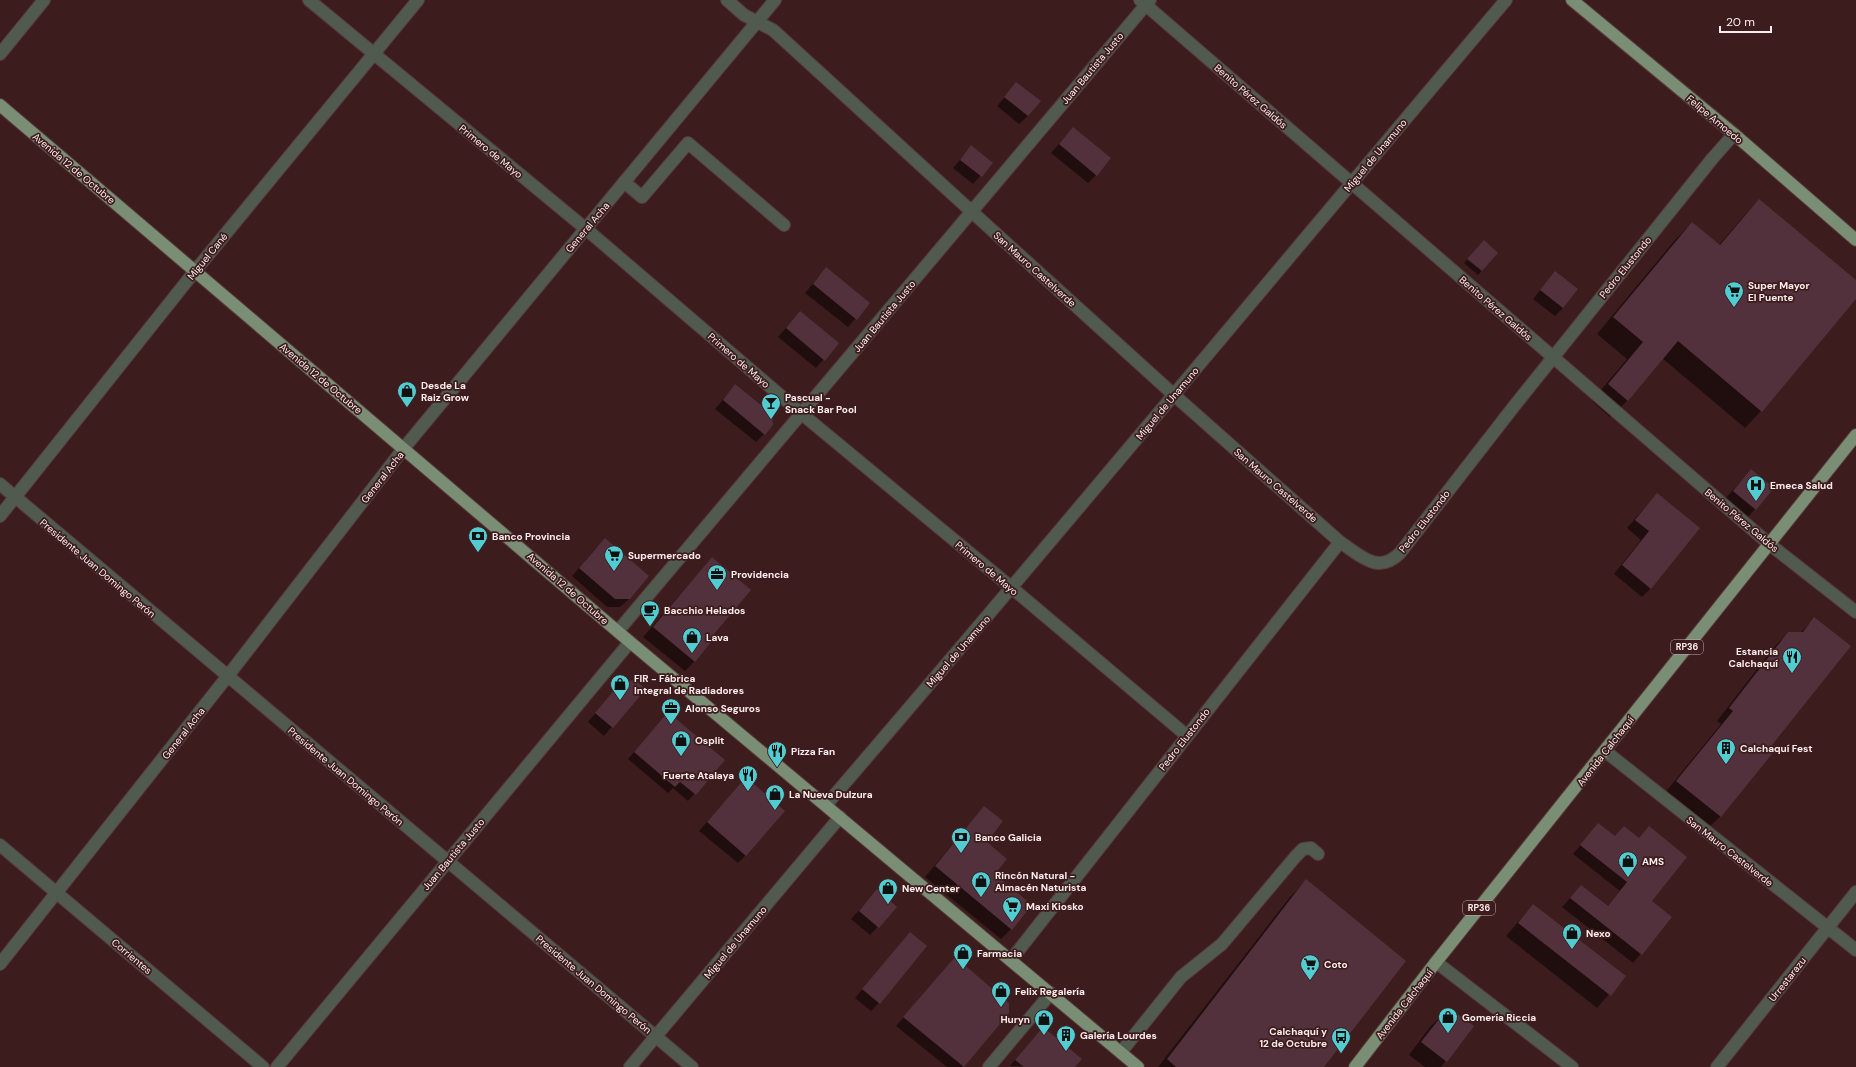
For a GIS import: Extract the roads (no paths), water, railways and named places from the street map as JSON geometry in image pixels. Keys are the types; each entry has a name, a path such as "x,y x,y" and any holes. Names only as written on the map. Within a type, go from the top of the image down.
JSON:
{"main road":[{"name":"Felipe Amoedo","path":"1572,0 1734,134 1856,240"},
{"name":"Avenida 12 de Octubre","path":"0,105 630,642 1012,960 1138,1067"},
{"name":"Avenida Calchaquí","path":"1355,1067 1436,962 1605,751 1768,543 1856,435"}],"street":[{"path":"0,54 44,0"},
{"name":"Primero de Mayo","path":"309,0 373,55 586,229 802,414 1186,735"},
{"name":"Miguel Cané","path":"0,516 195,271 418,0"},
{"name":"San Mauro Castelverde","path":"727,0 744,14 773,30 1174,395 1340,542"},
{"name":"General Acha","path":"0,964 227,678 404,448 775,0"},
{"name":"Miguel de Unamuno","path":"826,805 1012,588 1351,182 1506,0"},
{"name":"Benito Pérez Galdós","path":"1145,2 1768,543 1856,612"},
{"name":"Juan Bautista Justo","path":"618,631 802,414 1145,2"},
{"name":"Pedro Elustondo","path":"1012,960 1186,735 1340,542 1366,559 1375,563 1383,563 1393,560 1552,357 1712,159 1734,134"},
{"path":"624,182 642,197 688,143 784,225"},
{"name":"Presidente Juan Domingo Perón","path":"0,484 227,678 448,861 692,1067"},
{"name":"Juan Bautista Justo","path":"277,1067 630,642"},
{"name":"San Mauro Castelverde","path":"1605,751 1856,950"},
{"name":"Miguel de Unamuno","path":"630,1067 840,817"},
{"name":"Corrientes","path":"0,845 263,1067"},
{"path":"1121,1052 1181,977 1222,944 1296,856 1303,850 1311,848 1318,854"},
{"name":"Urrestarazu","path":"1717,1067 1856,892"},
{"path":"1436,962 1572,1067"},
{"path":"989,1067 1051,993"}],"place":[{"name":"Super Mayor El Puente","path":"1734,308"},
{"name":"Desde La Raiz Grow","path":"407,408"},
{"name":"Pascual - Snack Bar Pool","path":"771,420"},
{"name":"Emeca Salud","path":"1756,502"},
{"name":"Banco Provincia","path":"478,553"},
{"name":"Supermercado","path":"614,572"},
{"name":"Providencia","path":"717,591"},
{"name":"Bacchio Helados","path":"650,627"},
{"name":"Lava","path":"692,654"},
{"name":"Estancia Calchaquí","path":"1792,674"},
{"name":"FIR - Fábrica Integral de Radiadores","path":"620,701"},
{"name":"Alonso Seguros","path":"671,725"},
{"name":"Osplit","path":"681,757"},
{"name":"Calchaquí Fest","path":"1726,765"},
{"name":"Pizza Fan","path":"777,768"},
{"name":"Fuerte Atalaya","path":"748,792"},
{"name":"La Nueva Dulzura","path":"775,811"},
{"name":"Banco Galicia","path":"961,854"},
{"name":"AMS","path":"1628,878"},
{"name":"Rincón Natural - Almacén Naturista","path":"981,898"},
{"name":"New Center","path":"888,905"},
{"name":"Maxi Kiosko","path":"1012,923"},
{"name":"Nexo","path":"1572,950"},
{"name":"Farmacia","path":"963,970"},
{"name":"Coto","path":"1310,981"},
{"name":"Felix Regalería","path":"1001,1008"},
{"name":"Gomería Riccia","path":"1448,1034"},
{"name":"Huryn","path":"1044,1036"},
{"name":"Galería Lourdes","path":"1066,1052"},
{"name":"Calchaquí y 12 de Octubre","path":"1341,1054"}]}
